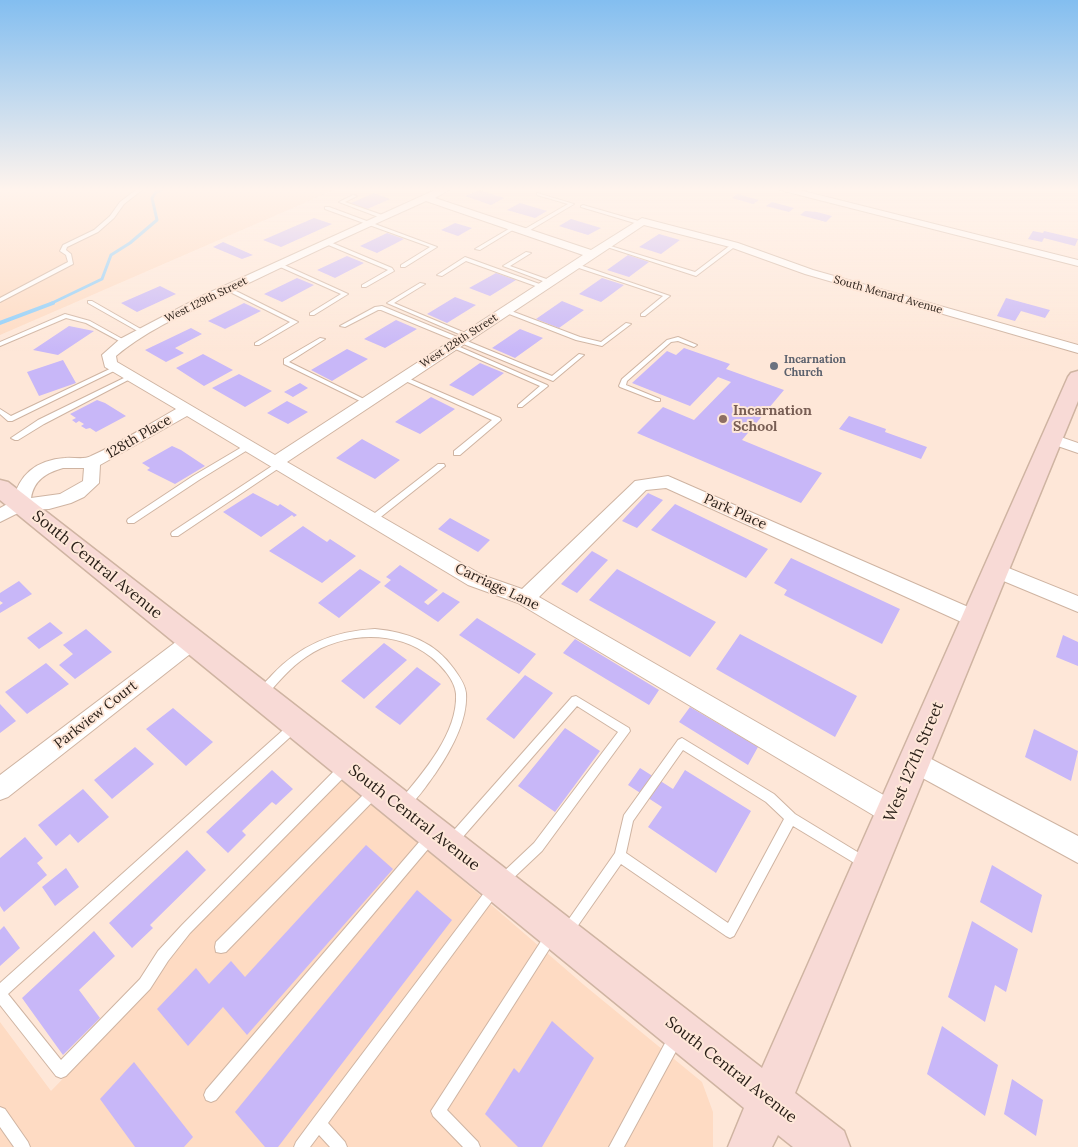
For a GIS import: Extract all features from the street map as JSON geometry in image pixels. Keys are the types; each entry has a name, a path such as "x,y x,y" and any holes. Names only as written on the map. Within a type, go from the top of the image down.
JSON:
{"main road":[{"name":"West 127th Street","path":"750,1147 996,570 1065,444 1078,377"},
{"name":"South Central Avenue","path":"7,503 192,641 828,1147"}],"street":[{"name":"West 129th Street","path":"118,367 123,341 173,315 327,244"},
{"path":"560,244 592,254"},
{"name":"South Menard Avenue","path":"728,244 827,278 1078,349"},
{"path":"1000,244 1078,263"},
{"name":"West 128th Street","path":"279,462 366,402 606,245"},
{"name":"Carriage Lane","path":"118,367 186,410 279,462 475,580 525,598 892,812"},
{"name":"128th Place","path":"7,503 32,476 48,467 63,463 92,463 186,410"},
{"name":"128th Place","path":"7,503 49,503 78,493 91,482 92,463"},
{"name":"Park Place","path":"525,598 641,485 668,482 975,619"},
{"path":"996,570 1078,604"},
{"name":"Parkview Court","path":"0,789 192,641"},
{"path":"914,761 1078,850"}],"lane":[{"path":"0,300 71,263 68,254 63,251 65,246 70,244"},
{"path":"329,244 390,269 391,271 364,286"},
{"path":"402,266 434,247 424,244"},
{"path":"478,249 490,244"},
{"path":"606,245 696,274 734,245"},
{"path":"528,253 506,266 546,284"},
{"path":"440,274 466,259 546,284"},
{"path":"280,265 345,294 312,314"},
{"path":"575,265 667,296 643,315"},
{"path":"422,284 390,303 545,386 520,406"},
{"path":"228,289 295,322 257,344"},
{"path":"90,302 143,332"},
{"path":"343,326 379,307 553,378 581,355"},
{"path":"506,311 578,339 602,344 628,324"},
{"path":"0,344 65,316 88,322 123,341"},
{"path":"322,339 286,360 286,363 366,402"},
{"path":"658,400 622,386 624,380 669,340 678,339 694,345"},
{"path":"0,412 10,419 118,367"},
{"path":"15,438 41,422 118,367"},
{"path":"403,378 497,420 457,454"},
{"path":"132,521 196,478 250,446"},
{"path":"175,534 279,462"},
{"path":"374,518 441,466"},
{"path":"221,947 389,798 422,784 443,753 455,724 461,693 449,668 429,648 402,636 372,633 340,637 309,650 282,670 260,695"},
{"path":"211,1095 441,839 484,807 576,700 625,731 538,848 498,884 301,1147"},
{"path":"297,724 0,993 61,1071 145,984 163,956 186,929 348,765"},
{"path":"473,1147 438,1111 560,933 620,856 628,819 682,743 770,798 791,818 869,866"},
{"path":"620,856 730,932 791,818"},
{"path":"616,1147 680,1029"},
{"path":"0,1114 23,1147"},
{"path":"318,1124 340,1147"}],"shaded area":[{"path":"0,244 211,244 0,335"},
{"path":"342,776 584,985 702,1082 713,1112 713,1147 0,1147 0,1022 51,1091 140,999 189,935"}],"building":[{"path":"220,244 227,244 253,255 242,259 213,247"},
{"path":"272,244 289,244 281,247"},
{"path":"365,244 395,244 377,253 360,246"},
{"path":"644,244 675,244 661,254 639,247"},
{"path":"628,255 649,262 629,277 607,270"},
{"path":"347,256 364,263 335,278 317,270"},
{"path":"496,273 516,280 490,296 469,288"},
{"path":"297,278 314,285 282,302 264,294"},
{"path":"602,278 624,285 601,302 579,294"},
{"path":"160,286 176,294 137,312 121,303"},
{"path":"455,297 476,305 447,323 427,314"},
{"path":"1006,298 1050,310 1045,318 1021,311 1015,321 997,316"},
{"path":"562,301 584,310 559,328 536,319"},
{"path":"244,303 261,311 225,329 208,321"},
{"path":"396,320 417,329 385,348 364,339"},
{"path":"69,326 94,331 58,355 33,350"},
{"path":"191,328 202,334 175,348 184,353 166,362 145,350"},
{"path":"520,329 543,338 515,358 492,348"},
{"path":"684,348 730,364 726,369 784,390 742,440 822,473 801,503 637,433 663,407 694,420 731,382 718,377 690,406 632,383 667,351 676,355"},
{"path":"347,349 368,359 332,381 311,370"},
{"path":"203,354 233,370 204,386 176,368"},
{"path":"63,360 76,383 39,396 27,372"},
{"path":"480,363 504,373 473,396 449,385"},
{"path":"239,374 272,391 245,407 212,388"},
{"path":"300,383 308,388 293,397 284,392"},
{"path":"431,397 455,409 420,434 395,422"},
{"path":"97,400 126,416 96,432 81,426 84,424 79,421 76,423 72,420 76,418 70,414"},
{"path":"287,401 308,412 288,424 267,413"},
{"path":"849,416 886,429 885,432 927,447 921,459 839,429"},
{"path":"362,439 400,460 375,479 336,458"},
{"path":"172,446 205,466 175,484 147,470 150,468 142,463"},
{"path":"253,493 278,506 280,504 297,515 294,517 292,515 261,537 223,512"},
{"path":"648,493 663,500 637,528 622,521"},
{"path":"675,504 768,549 746,578 651,530"},
{"path":"450,518 490,540 478,552 438,529"},
{"path":"303,526 327,542 330,539 356,556 322,583 269,551"},
{"path":"592,551 608,560 577,593 561,584"},
{"path":"791,558 900,609 882,644 784,595 787,590 774,583"},
{"path":"400,565 438,590 424,602 428,605 443,592 460,602 438,622 384,586 391,580 386,577"},
{"path":"360,569 381,582 339,618 318,603"},
{"path":"617,569 716,622 690,657 589,600"},
{"path":"19,581 32,594 0,613 0,605 3,603 0,601 0,593"},
{"path":"477,618 536,654 519,674 459,635"},
{"path":"50,622 63,633 39,649 27,638"},
{"path":"86,629 112,652 75,679 59,665 73,654 63,645"},
{"path":"740,634 857,696 835,737 716,669"},
{"path":"1063,635 1078,642 1078,666 1056,657"},
{"path":"575,639 659,690 649,705 563,653"},
{"path":"384,643 407,660 364,699 341,681"},
{"path":"46,663 69,684 27,714 5,692"},
{"path":"417,667 441,684 400,725 375,707"},
{"path":"525,675 553,693 514,739 486,719"},
{"path":"0,704 16,721 0,733"},
{"path":"690,707 758,747 748,765 679,722"},
{"path":"173,708 213,742 186,766 146,729"},
{"path":"565,728 600,751 555,812 518,786"},
{"path":"1034,729 1078,751 1071,781 1025,757"},
{"path":"135,747 154,764 112,799 94,780"},
{"path":"640,768 673,789 685,770 751,811 716,873 648,827 662,807 628,785"},
{"path":"272,770 293,789 276,805 272,802 242,831 246,835 228,853 206,832"},
{"path":"83,789 109,817 78,843 70,834 56,846 38,825"},
{"path":"25,837 43,858 37,863 47,875 4,912 0,906 0,858"},
{"path":"366,845 393,869 247,1035 223,1007 188,1046 157,1009 196,968 209,984 231,961 245,977"},
{"path":"187,850 206,870 150,925 153,928 132,948 109,923"},
{"path":"992,865 1042,895 1032,933 980,902"},
{"path":"66,868 79,887 55,906 42,887"},
{"path":"417,890 452,920 278,1147 265,1147 235,1112"},
{"path":"972,921 1018,949 1006,992 995,985 985,1022 948,997"},
{"path":"4,926 20,948 0,966 0,930"},
{"path":"94,931 115,956 79,990 100,1018 63,1055 22,998"},
{"path":"552,1021 594,1058 542,1147 518,1147 485,1114 514,1068 519,1073"},
{"path":"942,1026 998,1065 985,1116 927,1074"},
{"path":"134,1062 193,1137 184,1147 135,1147 100,1099"},
{"path":"1012,1079 1043,1100 1036,1136 1004,1114"}],"waterway":[{"path":"50,304 102,279 111,255 129,244"},
{"path":"0,323 53,303"}],"place":[{"name":"Incarnation Church","path":"774,366"},
{"name":"Incarnation School","path":"723,419"}]}
